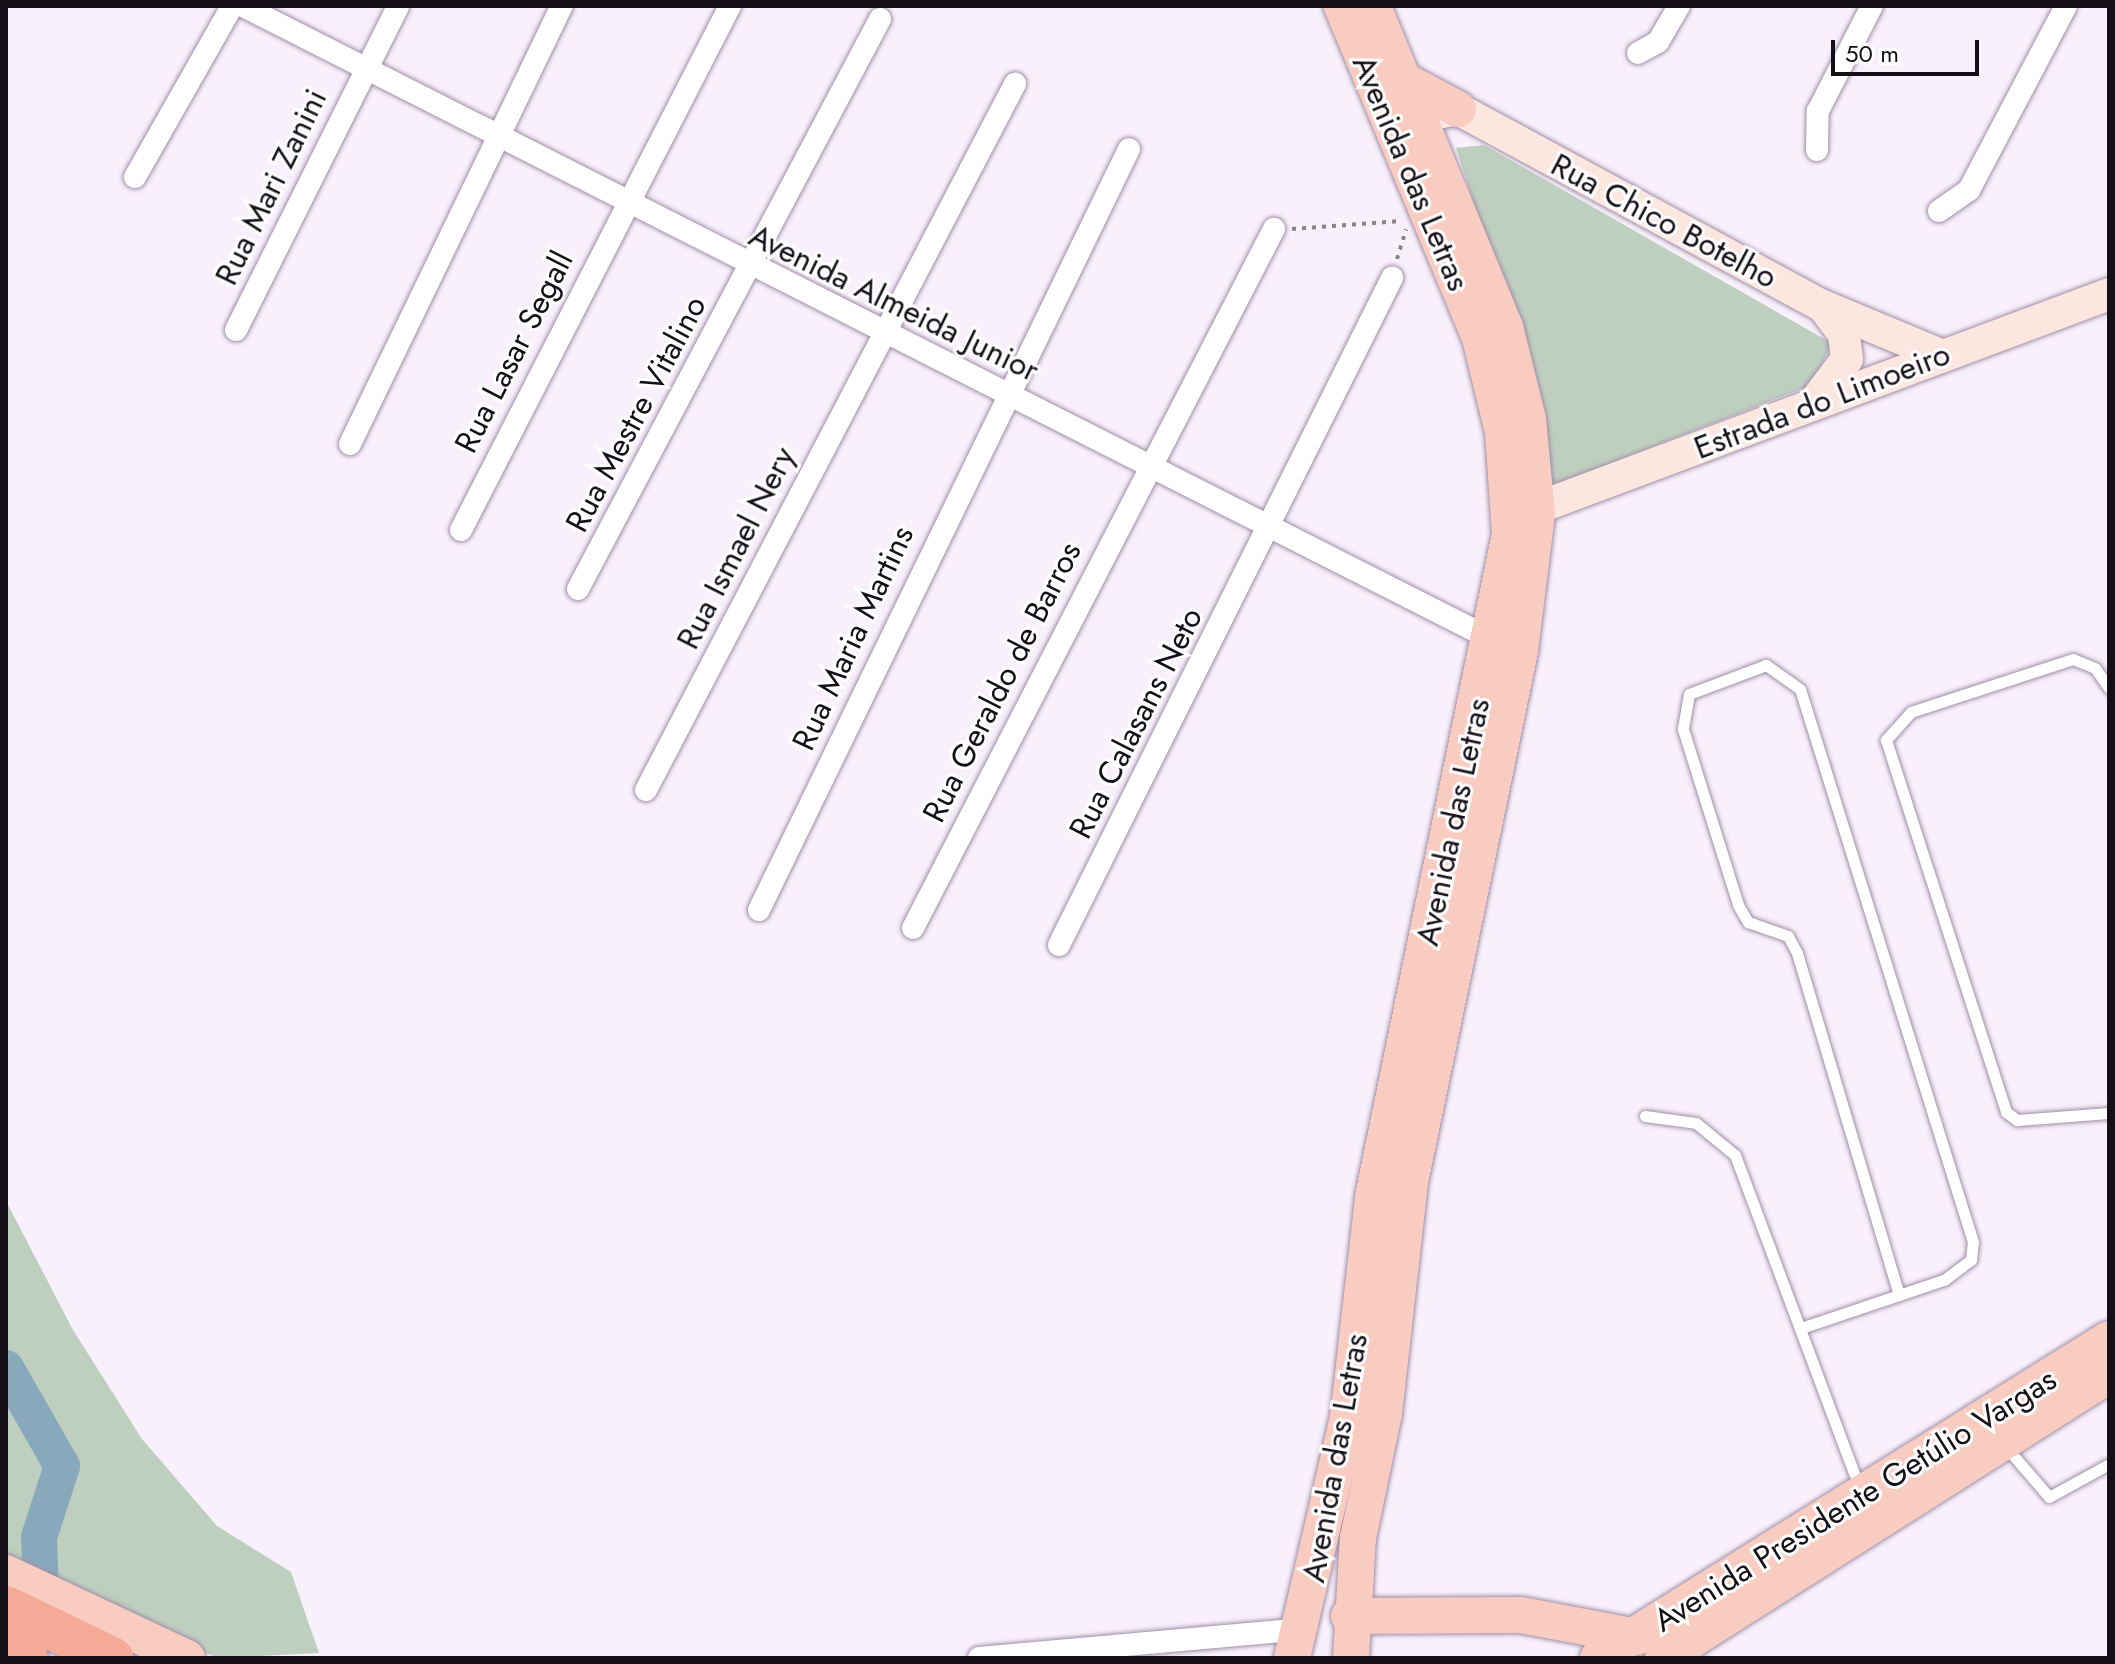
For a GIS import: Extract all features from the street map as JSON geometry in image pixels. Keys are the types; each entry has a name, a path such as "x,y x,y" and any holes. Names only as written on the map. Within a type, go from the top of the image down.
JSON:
{"highway":[{"path":"6,1607 74,1621 112,1658"},
{"path":"6,1648 27,1658"}],"main road":[{"name":"Avenida das Letras","path":"1342,6 1510,342 1528,419 1524,516 1506,646 1410,1182 1384,1414 1349,1616 1351,1658"},
{"name":"Avenida das Letras","path":"1373,6 1398,77 1420,226 1489,366 1524,516"},
{"path":"1398,77 1458,109"},
{"path":"1405,130 1458,109"},
{"name":"Rua Chico Botelho","path":"1458,109 1823,306 1941,355"},
{"name":"Estrada do Limoeiro","path":"1524,516 1814,402 2109,294"},
{"path":"1814,402 1847,359 1844,334 1823,306"},
{"name":"Avenida das Letras","path":"1297,1644 1350,1403 1373,1197 1506,646"},
{"name":"Avenida Presidente Getúlio Vargas","path":"1598,1658 1650,1648 1848,1522 2109,1339"},
{"name":"Avenida Presidente Getúlio Vargas","path":"1848,1522 2002,1442 2109,1375"},
{"path":"6,1573 74,1621 187,1658"},
{"path":"1349,1616 1521,1615 1650,1648"}],"street":[{"path":"135,177 232,6"},
{"name":"Avenida Almeida Junior","path":"243,6 362,72 750,269 1506,646"},
{"name":"Rua Mari Zanini","path":"236,330 362,72 398,6"},
{"path":"350,444 493,138 562,6"},
{"name":"Rua Lasar Segall","path":"461,530 625,203 730,6"},
{"path":"1638,53 1658,42 1679,6"},
{"path":"1817,150 1818,111 1872,6"},
{"path":"1939,211 1969,190 2066,6"},
{"name":"Rua Mestre Vitalino","path":"578,589 880,19"},
{"name":"Rua Ismael Nery","path":"646,790 1015,84"},
{"name":"Rua Maria Martins","path":"759,910 1129,149"},
{"name":"Rua Geraldo de Barros","path":"913,928 1148,465 1274,229"},
{"name":"Rua Calasans Neto","path":"1059,945 1270,529 1392,278"},
{"path":"979,1658 1297,1644"}],"lane":[{"path":"2109,688 2095,668 2073,659 1911,712 1886,740 2006,1112 2017,1120 2109,1113"},
{"path":"1801,1328 1899,1295 1960,1271 1973,1242 1800,689 1766,665 1689,694 1683,729 1738,905 1748,922 1788,936 1797,953 1899,1295"},
{"path":"1645,1116 1696,1123 1735,1155 1854,1474"},
{"path":"2002,1442 2044,1496 2109,1464"}],"path":[{"path":"1274,229 1317,231 1384,217 1420,226 1392,278"}],"green space":[{"path":"1484,145 1833,344 1809,386 1548,487 1519,340 1456,148"},
{"path":"6,1201 73,1330 142,1439 217,1526 291,1572 319,1653 217,1658 6,1558"}],"waterway":[{"path":"6,1368 62,1466 39,1537 42,1615"}]}
